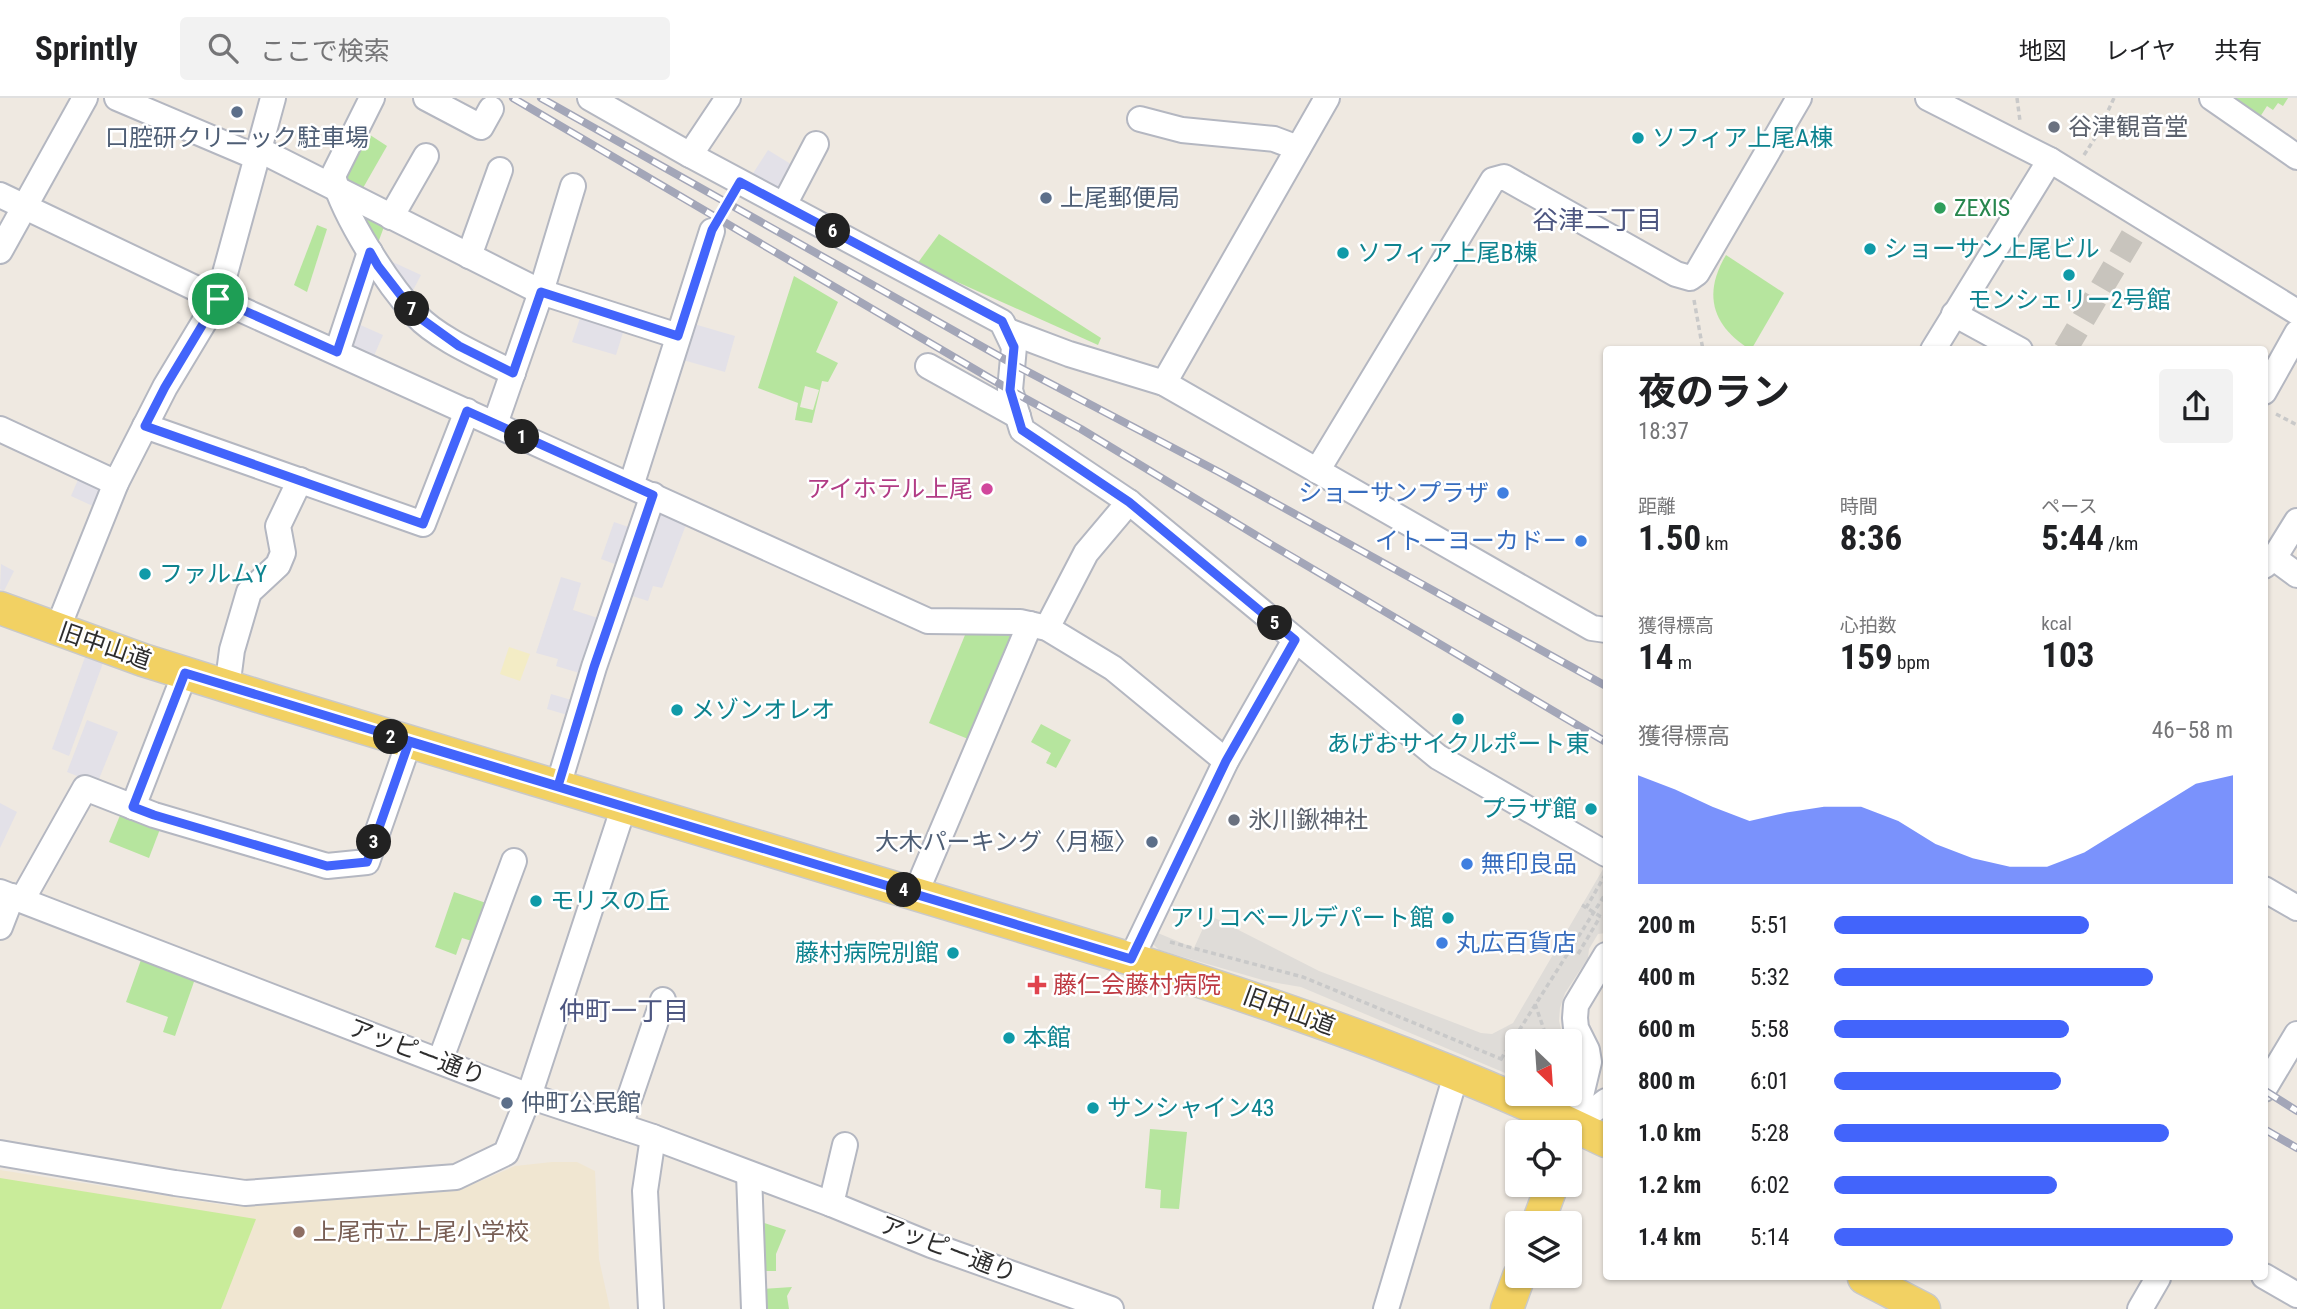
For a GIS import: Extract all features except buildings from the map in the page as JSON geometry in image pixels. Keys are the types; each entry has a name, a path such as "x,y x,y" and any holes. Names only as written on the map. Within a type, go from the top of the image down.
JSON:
{"main road":[{"name":"旧中山道","path":"0,608 185,673 1262,1000 1456,1075 1549,1120"},
{"name":"旧中山道","path":"1582,1134 1603,1140"},
{"path":"1868,1280 1924,1309"},
{"path":"1507,1309 1515,1288"}],"street":[{"path":"0,251 85,98"},
{"path":"117,98 257,153 541,292 678,336"},
{"path":"57,630 116,483 165,387 218,299 273,98"},
{"path":"372,98 333,176 337,190 378,266 416,315 459,346 513,373"},
{"path":"426,98 481,127 491,109"},
{"path":"590,98 690,155 1002,321 1014,347 1010,390 1022,430 1129,502 1438,757 1603,852"},
{"path":"690,155 728,98"},
{"path":"1164,383 1327,98"},
{"path":"1317,471 1493,180 1504,177 1676,274 1690,278 1697,273 1799,98"},
{"path":"1927,98 2050,160 2297,313"},
{"path":"2213,98 2297,158"},
{"path":"1140,119 1182,130 1274,139 1298,148"},
{"path":"784,205 816,144"},
{"path":"391,217 426,156"},
{"path":"1935,346 2050,160"},
{"path":"469,256 500,170"},
{"path":"495,424 541,292 573,186"},
{"path":"0,195 218,299 928,621 1020,622 1038,626 1113,668 1226,761"},
{"path":"558,786 594,667 642,490 678,336 712,230"},
{"path":"337,352 370,252"},
{"path":"1954,314 2013,346"},
{"path":"1008,331 1069,354 1164,383 1592,628 1603,630"},
{"path":"2270,403 2297,333"},
{"path":"928,366 1018,416"},
{"path":"145,426 423,524 467,411"},
{"path":"0,429 116,483"},
{"path":"229,673 232,650 249,592 278,565 283,553 278,526 300,480"},
{"path":"923,876 1038,626 1086,553 1129,502"},
{"path":"2297,521 2269,562 2297,575"},
{"path":"1131,959 1226,761 1295,640"},
{"path":"133,807 185,673"},
{"path":"0,927 11,896 85,788 154,815 327,866 367,862 409,742"},
{"path":"0,1153 245,1193 456,1177 506,1153 529,1096 624,806"},
{"path":"440,1061 514,861"},
{"path":"2268,892 2297,908"},
{"name":"アッピー通り","path":"11,896 529,1096 653,1137 931,1245 1108,1308"},
{"path":"1575,1120 1589,1062 1587,1050 1576,1028 1576,1005 1603,960"},
{"path":"620,1126 663,1000"},
{"path":"2268,1082 2297,1034"},
{"path":"1386,1309 1456,1075"},
{"path":"1582,1122 1603,1104"},
{"path":"651,1309 645,1191 653,1137"},
{"path":"831,1204 845,1145"},
{"path":"749,1174 754,1309"},
{"path":"2268,1278 2297,1295"},
{"path":"2140,1309 2157,1280"}],"path":[{"path":"2072,174 2097,135 2113,98"},
{"path":"1690,278 1702,346"},
{"path":"2270,403 2297,425"},
{"path":"1603,878 1584,907 1603,918"},
{"path":"1501,1059 1603,898"},
{"path":"1585,942 1600,917"},
{"path":"1164,940 1303,977 1505,1060"},
{"path":"1556,974 1564,978"},
{"path":"1535,1004 1544,1029"}],"shaded area":[{"path":"768,150 794,166 779,192 752,175"},
{"path":"384,258 421,275 409,298"},
{"path":"582,312 625,326 616,355 572,342"},
{"path":"358,324 383,335 373,358 348,347"},
{"path":"694,324 735,336 725,372 683,360"},
{"path":"80,475 106,487 97,508 71,496"},
{"path":"656,509 687,522 662,588 653,586 648,601 626,594"},
{"path":"614,522 637,530 623,567 601,559"},
{"path":"1,564 14,571 4,591 0,589"},
{"path":"561,577 581,583 573,610 604,620 586,675 556,666 558,659 536,653"},
{"path":"85,657 103,663 69,756 52,749"},
{"path":"551,694 575,701 571,716 547,709"},
{"path":"87,720 118,732 97,784 67,772"},
{"path":"0,803 17,812 0,848"},
{"path":"1603,869 1603,933 1598,934 1589,949 1588,958 1565,993 1560,1008 1561,1029 1505,1029 1505,1073 1301,987 1266,981 1159,950 1152,943 1153,931 1194,948 1209,915 1319,971 1481,1033 1492,1034 1513,1023"},
{"name":"上尾市立上尾小学校","path":"577,1162 595,1171 599,1259 610,1309 0,1309 0,1170 231,1206 462,1189 515,1166"}],"green space":[{"path":"2223,98 2288,98 2283,106 2278,103 2273,110 2267,106 2258,120"},
{"path":"367,133 387,146 359,195 341,177"},
{"path":"355,209 385,224 378,243"},
{"path":"317,225 327,229 307,292 294,285"},
{"path":"939,234 1101,338 1098,345 917,264"},
{"path":"1726,255 1784,293 1753,346 1745,346 1738,341 1720,320 1715,309 1714,283"},
{"path":"794,276 838,302 816,352 838,363 828,382 822,381 812,423 795,420 798,403 758,388","holes":["805,386 819,390 813,410 800,407"]},
{"path":"965,635 1015,635 973,741 929,723"},
{"path":"1041,724 1071,740 1056,768 1046,763 1051,753 1031,742"},
{"path":"121,813 160,829 149,858 109,842"},
{"path":"454,892 489,904 475,942 462,938 456,955 435,947"},
{"path":"142,957 196,976 175,1036 163,1032 168,1017 126,1002"},
{"path":"1150,1129 1187,1132 1179,1209 1160,1208 1161,1190 1145,1188"},
{"path":"0,1178 256,1219 221,1309 0,1309"},
{"path":"758,1221 786,1230 776,1254 776,1271 759,1271"},
{"path":"792,1287 787,1296 789,1309 761,1309 760,1289"}],"sand":[{"path":"509,647 530,654 520,681 500,674"}],"tunnel":[{"path":"2067,346 2143,218"}],"railway":[{"path":"513,98 1081,429 1603,740"},
{"path":"541,98 1013,364 1219,472 1603,684"},
{"path":"2268,1093 2297,1111"},
{"path":"2268,1131 2297,1148"}],"place":[{"name":"口腔研クリニック駐車場","path":"237,112"},
{"name":"谷津観音堂","path":"2054,127"},
{"name":"ソフィア上尾A棟","path":"1638,138"},
{"name":"上尾郵便局","path":"1046,198"},
{"name":"ZEXIS","path":"1940,208"},
{"name":"ショーサン上尾ビル","path":"1870,249"},
{"name":"ソフィア上尾B棟","path":"1343,253"},
{"name":"モンシェリー2号館","path":"2069,275"},
{"name":"アイホテル上尾","path":"987,489"},
{"name":"ショーサンプラザ","path":"1503,493"},
{"name":"イトーヨーカドー","path":"1581,541"},
{"name":"ファルムY","path":"145,574"},
{"name":"メゾンオレオ","path":"677,710"},
{"name":"あげおサイクルポート東","path":"1458,719"},
{"name":"プラザ館","path":"1591,809"},
{"name":"氷川鍬神社","path":"1234,820"},
{"name":"大木パーキング〈月極〉","path":"1152,842"},
{"name":"無印良品","path":"1467,864"},
{"name":"モリスの丘","path":"536,901"},
{"name":"アリコベールデパート館","path":"1448,918"},
{"name":"丸広百貨店","path":"1442,943"},
{"name":"藤村病院別館","path":"953,953"},
{"name":"藤仁会藤村病院","path":"1037,985"},
{"name":"本館","path":"1009,1038"},
{"name":"仲町公民館","path":"507,1103"},
{"name":"サンシャイン43","path":"1093,1108"},
{"name":"上尾市立上尾小学校","path":"299,1232"}],"district":[{"name":"谷津二丁目","path":"1597,220"},
{"name":"仲町一丁目","path":"624,1011"}],"route":[{"path":"740,182 1002,321 1014,347 1010,390 1022,430 1129,502 1295,640 1226,761 1131,959 409,742 367,862 327,866 154,815 133,807 185,673 558,786 594,667 653,495 467,411 423,524 145,426 218,299 337,352 370,252 416,315 459,346 513,373 541,292 678,336 712,230 740,182"}]}
